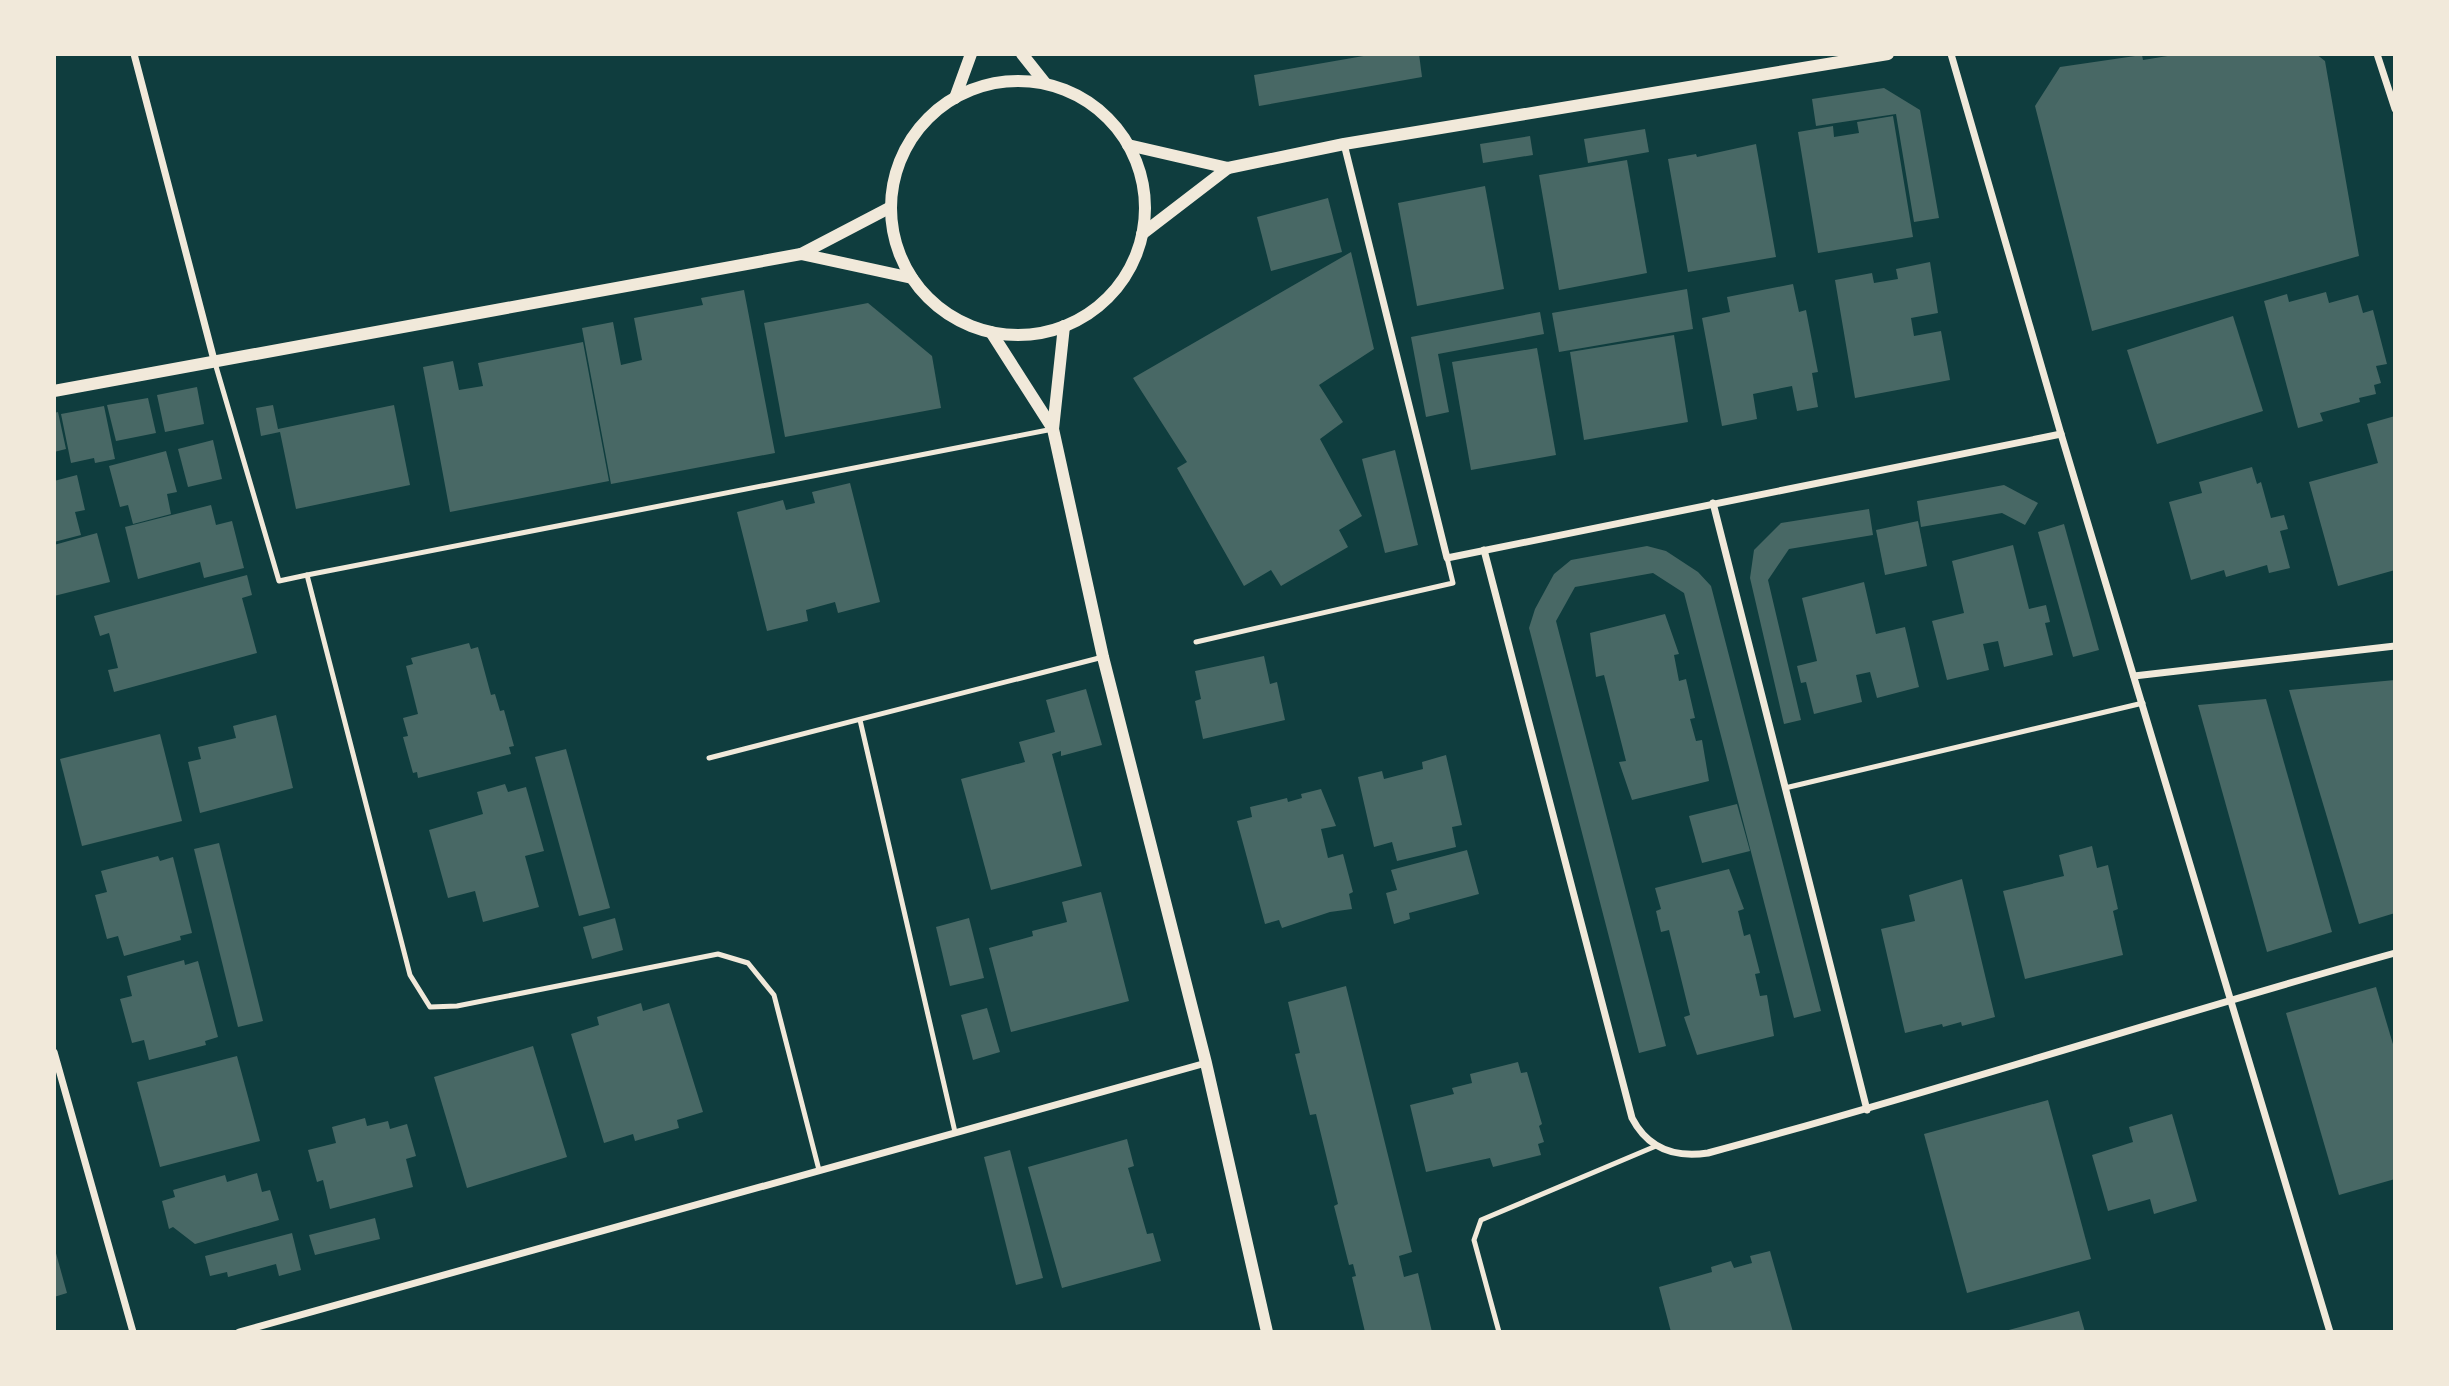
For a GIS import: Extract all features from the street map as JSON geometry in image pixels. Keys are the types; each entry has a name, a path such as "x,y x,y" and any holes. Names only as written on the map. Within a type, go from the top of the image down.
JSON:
{"street":[{"path":"134,54 214,360"},
{"path":"955,98 971,54"},
{"path":"1022,54 1045,83"},
{"path":"1128,145 1228,168 1344,144 1824,60 1888,54"},
{"path":"1951,54 2061,434 2330,1332"},
{"path":"2377,54 2395,109"},
{"path":"996,83 1045,83 1090,103 1109,119 1128,145 1142,183 1142,234 1134,258 1114,290 1086,315 1064,327 1015,335 991,332 946,313 912,278 897,244 891,207 897,170 913,136 929,116 955,98 996,83"},
{"path":"1344,144 1447,558 2061,434"},
{"path":"1142,234 1228,168"},
{"path":"54,391 801,254 891,207"},
{"path":"801,254 912,278"},
{"path":"1064,327 1053,429 1104,657 1206,1063 1267,1332"},
{"path":"991,332 1053,429"},
{"path":"1713,503 1867,1110"},
{"path":"1484,550 1632,1118 1637,1129 1666,1151 1684,1155 1708,1153 1867,1110 2232,999 2395,953"},
{"path":"2134,676 2395,646"},
{"path":"54,1052 133,1332"},
{"path":"239,1332 1206,1063"}],"lane":[{"path":"214,360 279,581 1053,429"},
{"path":"1196,642 1453,583 1447,558"},
{"path":"307,575 410,975 430,1007 457,1006 718,954 748,963 774,995 818,1170"},
{"path":"709,758 1104,657"},
{"path":"1785,788 2143,703"},
{"path":"860,720 955,1132"},
{"path":"1499,1332 1474,1240 1481,1220 1656,1146"}],"building":[{"path":"1375,54 1419,54 1422,77 1259,106 1254,75"},
{"path":"2180,54 2316,54 2325,61 2359,256 2092,331 2035,106 2060,67 2142,55 2143,60"},
{"path":"1884,88 1920,110 1939,218 1914,222 1896,114 1816,126 1812,99"},
{"path":"1893,116 1913,237 1818,253 1798,132 1833,126 1834,137 1859,133 1857,122"},
{"path":"1645,129 1649,152 1588,163 1584,139"},
{"path":"1530,136 1533,155 1483,163 1480,144"},
{"path":"1756,144 1776,257 1688,272 1668,159 1696,154 1697,157"},
{"path":"1627,160 1647,273 1559,290 1539,175"},
{"path":"1485,186 1504,289 1417,306 1398,203"},
{"path":"1328,198 1342,252 1271,271 1257,217"},
{"path":"1351,252 1374,349 1319,385 1343,422 1320,439 1362,516 1339,530 1348,547 1281,586 1271,570 1244,586 1177,468 1187,462 1133,378"},
{"path":"1930,262 1938,313 1911,318 1914,336 1941,331 1950,380 1855,398 1835,280 1872,273 1874,283 1898,279 1896,269"},
{"path":"1793,284 1799,312 1806,310 1818,372 1812,373 1818,407 1797,411 1792,386 1753,394 1757,419 1722,426 1702,318 1730,312 1727,297"},
{"path":"1687,289 1693,329 1559,352 1552,313"},
{"path":"744,290 775,453 611,484 582,328 613,322 621,365 642,360 634,318 703,305 701,298"},
{"path":"2326,292 2329,303 2358,295 2363,313 2373,310 2387,364 2376,366 2381,383 2374,385 2376,394 2359,398 2360,402 2320,413 2323,421 2298,428 2264,301 2287,294 2289,302"},
{"path":"868,303 932,356 941,408 785,437 764,323"},
{"path":"1540,312 1544,334 1438,354 1449,412 1426,417 1411,337"},
{"path":"2233,316 2263,411 2157,444 2127,350"},
{"path":"1674,335 1688,422 1584,440 1570,352"},
{"path":"583,342 609,481 450,512 423,367 453,361 459,390 483,386 478,363"},
{"path":"1537,348 1556,455 1471,470 1452,362"},
{"path":"197,387 204,424 165,432 157,395"},
{"path":"148,398 156,433 116,441 107,405"},
{"path":"273,405 278,429 394,405 410,485 296,509 280,432 261,436 256,408"},
{"path":"104,406 115,459 95,463 94,458 71,463 61,414"},
{"path":"58,412 66,449 54,452 54,413"},
{"path":"2395,416 2395,570 2338,586 2309,482 2378,463 2367,424"},
{"path":"213,440 222,479 188,487 178,449"},
{"path":"1395,450 1418,545 1385,553 1362,459"},
{"path":"166,451 177,492 167,494 171,514 133,524 128,505 120,507 109,466"},
{"path":"2252,467 2257,484 2261,482 2271,518 2284,515 2288,529 2280,531 2290,568 2269,573 2267,565 2226,577 2224,570 2191,580 2169,502 2202,493 2199,482"},
{"path":"77,475 85,510 75,512 81,535 54,542 54,481"},
{"path":"850,483 880,602 838,613 835,602 806,610 808,621 767,631 737,512 783,500 786,510 815,503 812,492"},
{"path":"2004,485 2038,503 2025,525 2002,513 1921,527 1917,501"},
{"path":"211,505 216,525 232,521 244,568 204,578 200,562 138,579 125,527"},
{"path":"1869,509 1873,535 1789,549 1768,580 1801,720 1784,724 1750,578 1754,550 1781,523"},
{"path":"1918,521 1927,566 1885,575 1876,530"},
{"path":"2064,524 2099,650 2073,657 2038,532"},
{"path":"97,533 110,582 54,596 54,545"},
{"path":"2013,545 2029,609 2046,605 2050,622 2045,623 2053,655 2004,667 1998,641 1983,644 1989,670 1947,680 1932,621 1964,613 1952,561"},
{"path":"1647,546 1666,551 1698,572 1711,586 1821,1011 1794,1018 1684,593 1653,573 1575,587 1556,621 1666,1046 1639,1053 1529,628 1535,609 1554,574 1571,560"},
{"path":"247,575 252,595 242,598 257,653 114,692 108,670 118,668 109,633 100,636 94,616"},
{"path":"1864,582 1876,634 1905,627 1919,687 1877,698 1870,672 1856,675 1862,702 1814,714 1806,682 1801,683 1797,666 1817,661 1802,598"},
{"path":"1665,614 1679,654 1674,655 1679,681 1686,679 1695,718 1690,719 1696,741 1702,740 1709,781 1632,800 1619,762 1626,761 1604,675 1596,677 1590,633"},
{"path":"469,643 471,649 478,647 491,695 495,694 500,711 504,710 514,746 509,747 511,754 418,778 417,772 413,773 403,737 408,736 403,718 418,714 406,666 413,664 411,658"},
{"path":"1264,656 1270,684 1277,682 1285,720 1203,739 1195,701 1201,699 1195,671"},
{"path":"2395,680 2395,913 2359,924 2289,690"},
{"path":"1086,689 1102,745 1061,756 1061,751 1052,754 1082,866 991,890 961,779 1025,762 1019,742 1055,732 1046,700"},
{"path":"2266,699 2332,932 2267,952 2198,705"},
{"path":"276,715 293,788 200,813 188,762 201,759 198,747 236,738 233,726"},
{"path":"160,734 182,821 82,846 60,759"},
{"path":"566,749 610,908 579,916 535,757"},
{"path":"1446,755 1462,825 1452,827 1456,847 1397,861 1392,842 1374,847 1358,777 1382,771 1384,779 1423,769 1422,762"},
{"path":"505,784 508,792 526,787 544,851 525,856 539,907 483,922 475,891 448,898 429,830 483,814 477,792"},
{"path":"1321,789 1336,826 1321,829 1328,858 1343,854 1353,892 1349,894 1352,909 1330,912 1282,928 1279,920 1265,924 1237,821 1252,817 1250,807 1287,798 1288,802 1302,798 1301,794"},
{"path":"1737,804 1750,851 1702,863 1689,816"},
{"path":"219,843 263,1021 238,1027 194,849"},
{"path":"2092,846 2097,868 2108,865 2118,909 2113,911 2123,955 2025,979 2003,891 2064,876 2059,855"},
{"path":"1467,850 1479,894 1409,913 1410,919 1394,924 1386,893 1397,890 1391,870"},
{"path":"158,856 160,861 173,857 192,933 180,936 181,940 124,956 118,936 107,939 95,895 107,892 101,871"},
{"path":"1729,869 1744,909 1738,911 1744,936 1750,934 1760,973 1755,974 1760,996 1767,995 1774,1036 1697,1055 1684,1017 1690,1015 1669,930 1661,932 1656,911 1661,909 1655,888"},
{"path":"1962,879 1995,1017 1962,1026 1961,1022 1943,1027 1942,1024 1905,1033 1881,929 1915,921 1909,895"},
{"path":"1101,892 1129,1001 1011,1032 989,948 1033,936 1032,931 1067,922 1062,902"},
{"path":"615,918 623,950 592,959 583,927"},
{"path":"969,918 984,978 950,986 936,927"},
{"path":"184,960 185,965 198,961 218,1037 205,1041 206,1045 149,1060 144,1040 132,1043 120,999 132,996 127,976"},
{"path":"1346,986 1412,1252 1399,1256 1404,1277 1418,1273 1432,1332 1365,1332 1352,1277 1356,1276 1353,1264 1349,1265 1334,1206 1338,1204 1316,1114 1310,1115 1295,1054 1300,1053 1288,1002"},
{"path":"2376,987 2395,1051 2395,1179 2339,1195 2286,1013"},
{"path":"641,1003 643,1011 669,1003 703,1112 677,1120 679,1128 635,1141 633,1134 604,1143 571,1034 599,1025 597,1017"},
{"path":"987,1008 1000,1052 973,1060 961,1015"},
{"path":"533,1046 567,1157 467,1188 434,1077"},
{"path":"237,1056 260,1141 160,1167 137,1082"},
{"path":"1518,1062 1521,1073 1527,1072 1542,1124 1539,1126 1544,1142 1538,1144 1541,1155 1493,1167 1490,1158 1426,1172 1410,1105 1454,1094 1452,1088 1472,1083 1470,1074"},
{"path":"2048,1100 2091,1259 1967,1293 1924,1134"},
{"path":"2172,1114 2197,1201 2154,1214 2150,1199 2108,1211 2092,1155 2133,1142 2129,1127"},
{"path":"365,1118 367,1126 388,1121 390,1129 407,1124 416,1156 406,1159 413,1187 330,1209 323,1180 317,1182 308,1150 336,1143 332,1127"},
{"path":"1127,1139 1134,1166 1128,1168 1147,1234 1153,1233 1161,1261 1062,1288 1028,1167"},
{"path":"1010,1150 1043,1278 1016,1285 984,1157"},
{"path":"257,1173 262,1192 270,1190 279,1220 195,1244 173,1227 169,1229 162,1201 175,1197 173,1190 225,1175 227,1182"},
{"path":"375,1218 380,1239 315,1255 309,1235"},
{"path":"292,1233 301,1270 279,1276 276,1264 228,1277 227,1272 210,1276 205,1256"},
{"path":"54,1246 67,1293 54,1297"},
{"path":"1770,1251 1793,1332 1671,1332 1659,1287 1712,1272 1711,1267 1731,1261 1734,1268 1752,1263 1750,1256"},
{"path":"2079,1311 2085,1332 2005,1332 2005,1331"}]}
